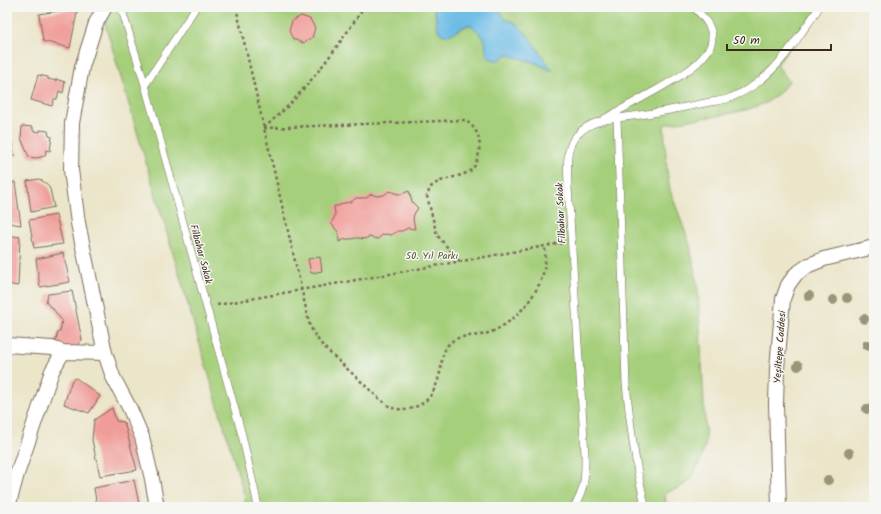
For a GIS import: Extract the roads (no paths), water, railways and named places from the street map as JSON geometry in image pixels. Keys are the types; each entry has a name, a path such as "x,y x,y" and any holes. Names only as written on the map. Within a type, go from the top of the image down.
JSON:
{"street":[{"path":"105,7 96,23 82,66 72,123 72,170 78,223 105,353 113,377 130,409 142,437 157,507"},
{"name":"Yeşiltepe Caddesi","path":"779,507 776,404 777,375 783,299 788,285 796,274 809,265 824,259 874,247"},
{"path":"7,345 52,348 63,352 105,353"},
{"path":"8,507 17,474 52,371 63,352"}],"lane":[{"name":"Filbahar Sokak","path":"121,7 145,85 242,435 258,507"},
{"path":"145,85 196,7"},
{"path":"598,122 671,81 700,60 707,53 711,46 712,40 710,28 707,22 694,7"},
{"name":"Filbahar Sokak","path":"574,507 580,496 584,482 585,454 568,187 568,159 570,145 576,136 585,128 598,122 664,112 731,98 752,87 777,65 816,14 819,7"},
{"path":"617,118 626,384 637,469 644,496 645,507"}],"water":[{"path":"434,7 499,7 504,17 517,24 528,35 552,71 536,63 506,54 500,60 491,59 488,57 484,39 471,25 468,25 449,35 440,33"}],"park label":[{"name":"50. Yıl Parkı","path":"432,255"}]}
